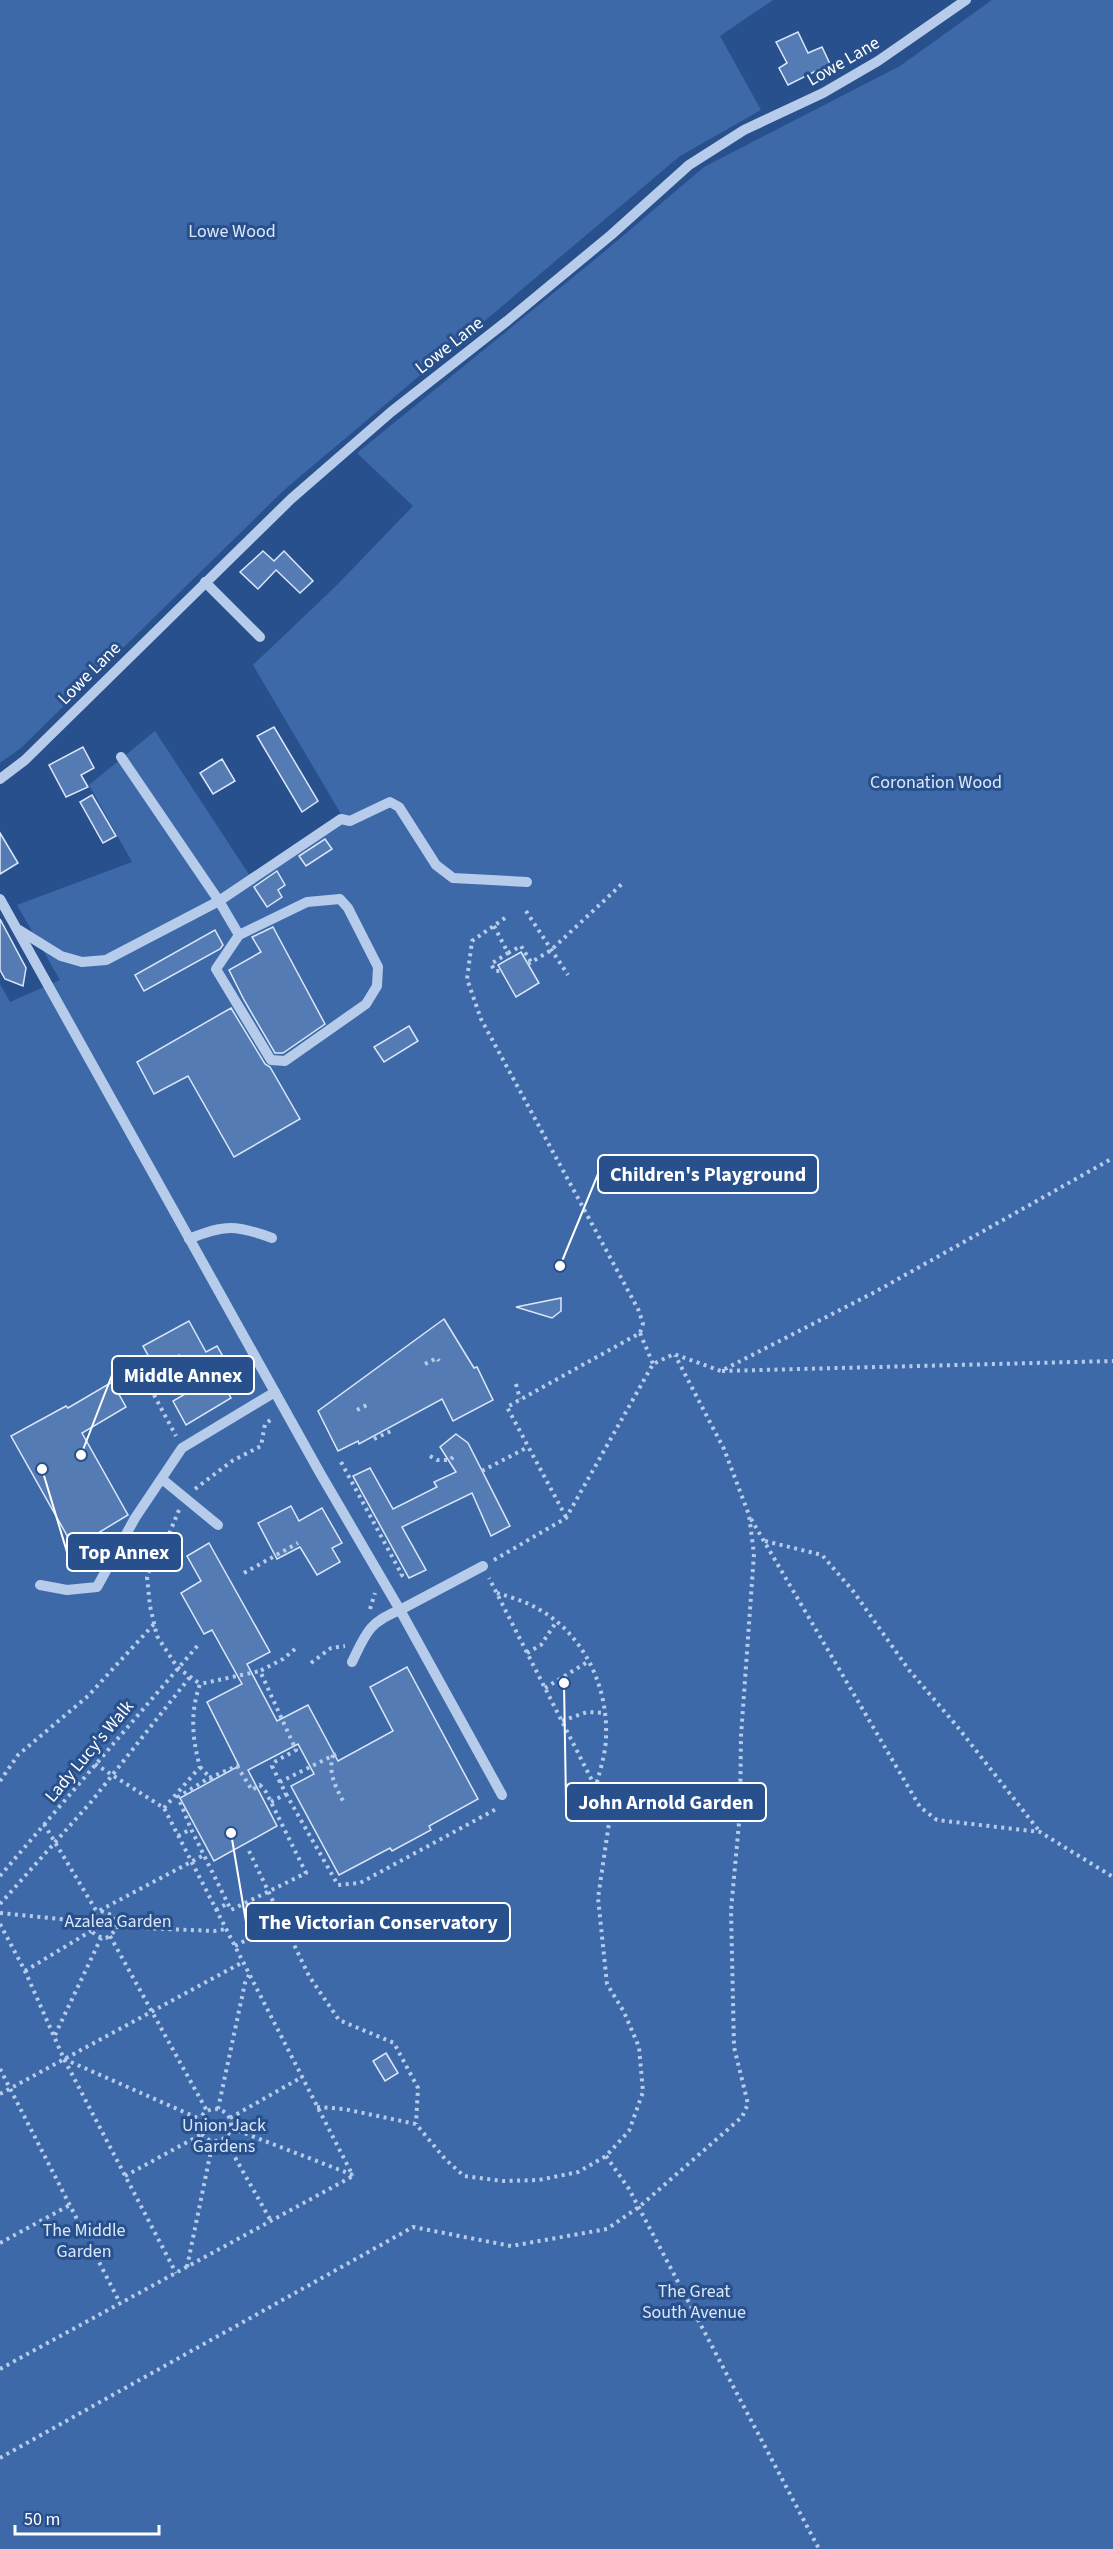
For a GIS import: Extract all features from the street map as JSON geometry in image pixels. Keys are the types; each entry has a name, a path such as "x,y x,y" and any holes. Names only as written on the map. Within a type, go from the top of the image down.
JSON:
{"street":[{"name":"Lowe Lane","path":"0,779 25,760 291,499 383,419 611,235 689,165 744,130 823,93 878,61 966,0"},
{"path":"206,582 260,637"},
{"path":"121,757 219,901 239,935"},
{"path":"16,928 61,956 82,962 106,960 219,901 341,819 350,821 390,802 399,807 436,865 453,878 527,882"},
{"path":"0,899 284,1409 400,1610 463,1730 502,1795"},
{"path":"340,899 348,908 378,967 377,986 366,1004 295,1054 285,1060 271,1060 216,969 239,935 308,902 340,899"},
{"path":"189,1239 220,1227 252,1230 272,1238"},
{"path":"40,1585 67,1590 97,1587 135,1518 182,1448 275,1392"},
{"path":"162,1479 218,1525"},
{"path":"352,1662 370,1628 379,1618 400,1610 483,1566"}],"path":[{"path":"501,971 495,971 491,964 522,946 529,963 550,951 622,883"},
{"path":"526,911 550,951 568,975"},
{"path":"505,918 472,941 467,979 481,1019 638,1309 643,1323 640,1333 653,1364"},
{"path":"494,925 508,953"},
{"path":"721,1371 875,1292 1113,1158"},
{"path":"566,1518 507,1407 640,1333"},
{"path":"674,1354 724,1449 749,1515 920,1807 937,1820 1040,1832"},
{"path":"317,2107 344,2109 416,2124 445,2159 464,2176 503,2181 539,2180 578,2172 606,2156 629,2131 644,2092 639,2047 624,2012 607,1984 598,1898 609,1823 605,1806 483,1566 566,1518 653,1364 674,1354 721,1371 1113,1360"},
{"path":"425,1364 437,1358 439,1361"},
{"path":"152,1361 139,1367 182,1448"},
{"path":"516,1384 520,1399"},
{"path":"357,1410 367,1405"},
{"path":"200,1684 177,1667 157,1636 150,1606 147,1577 157,1550 167,1539 176,1514 199,1484 232,1461 261,1446 265,1424 284,1409"},
{"path":"374,1439 391,1431"},
{"path":"482,1471 528,1447"},
{"path":"430,1456 437,1460 450,1461 453,1457"},
{"path":"341,1462 402,1575 391,1581"},
{"path":"0,2458 413,2227 511,2246 607,2229 639,2207 742,2117 748,2104 734,2047 731,1910 740,1812 741,1736 753,1587 754,1554 749,1515"},
{"path":"764,1540 822,1555 853,1591 909,1670 956,1725 1040,1832 1113,1877"},
{"path":"244,1573 298,1543"},
{"path":"496,1593 540,1609 556,1621 573,1639 589,1661 596,1677 605,1713 606,1738 596,1787"},
{"path":"527,1653 541,1645 556,1621"},
{"path":"0,1781 18,1755 87,1696 154,1624"},
{"name":"Lady Lucy's Walk","path":"0,1876 199,1644"},
{"path":"200,1684 260,1671 283,1659 295,1649"},
{"path":"545,1688 589,1661"},
{"path":"260,1671 296,1750 276,1761 272,1766 338,1885 360,1883 507,1804 502,1795"},
{"path":"0,1904 112,1774 190,1676"},
{"path":"200,1684 192,1705 192,1727 200,1767 214,1782"},
{"path":"562,1721 586,1712 605,1713"},
{"path":"280,1782 336,1753 331,1764 333,1785 344,1801"},
{"path":"95,1764 164,1808 353,2176"},
{"path":"237,1766 252,1790 260,1785 271,1802 306,1873 231,1910 191,1829 178,1797 209,1778 237,1766"},
{"path":"164,1808 200,1767"},
{"path":"271,1802 286,1794"},
{"path":"44,1824 99,1911 114,1916 116,1927 110,1936 101,1938 91,1931 89,1922"},
{"path":"178,1836 191,1829"},
{"path":"249,1851 309,1976 339,2020 394,2043 418,2088 416,2124"},
{"path":"89,1922 99,1911 204,1855"},
{"path":"216,1910 228,1904"},
{"path":"0,1912 89,1922"},
{"path":"235,1946 281,1920"},
{"path":"0,1924 26,1971 64,2059 176,2273"},
{"path":"116,1927 214,1931 226,1929"},
{"path":"26,1971 91,1931"},
{"path":"110,1936 207,2111"},
{"path":"55,2035 101,1938"},
{"path":"0,2094 243,1962"},
{"path":"218,2109 245,1983 250,1975"},
{"path":"64,2059 200,2119"},
{"path":"0,2069 120,2303"},
{"path":"230,2118 302,2077"},
{"path":"218,2109 230,2118 231,2128 224,2138 213,2141 202,2134 200,2119 207,2111 218,2109"},
{"path":"231,2128 353,2176"},
{"path":"125,2176 202,2134"},
{"path":"224,2138 271,2221"},
{"path":"187,2267 213,2141"},
{"path":"606,2156 639,2207 819,2549"},
{"path":"0,2369 353,2176"},
{"path":"0,2243 69,2205"}],"green space":[{"name":"Lowe Wood","path":"0,0 773,0 720,36 761,110 680,156 284,490 21,748 0,763"},
{"path":"992,0 1113,0 1113,2549 0,2549 0,984 10,1002 60,980 17,905 132,862 89,785 155,731 250,876 344,819 253,665 337,585 413,506 357,453 604,252 704,167 900,66"}],"building":[{"path":"798,32 808,53 822,47 830,64 788,85 779,68 787,63 776,42"},
{"path":"263,551 274,561 284,551 313,581 300,593 276,570 258,589 240,572"},
{"path":"274,727 318,801 302,812 257,736"},
{"path":"83,747 94,768 81,775 88,787 66,797 49,765"},
{"path":"222,759 235,781 213,794 200,773"},
{"path":"92,795 116,836 103,843 80,802"},
{"path":"0,833 18,863 0,874"},
{"path":"325,839 332,849 306,866 299,856"},
{"path":"277,871 285,885 278,890 282,897 267,907 254,887"},
{"path":"0,919 26,968 23,986 5,979 0,970"},
{"path":"273,927 325,1024 283,1053 275,1053 229,970 261,952 252,937"},
{"path":"215,930 223,945 220,949 144,991 135,975"},
{"path":"521,952 539,983 516,997 498,965"},
{"path":"231,1008 265,1064 270,1067 300,1119 234,1157 188,1076 154,1094 137,1062"},
{"path":"409,1026 418,1041 384,1062 374,1047"},
{"path":"561,1298 561,1311 552,1318 516,1307"},
{"path":"444,1319 474,1368 477,1367 493,1400 453,1421 442,1399 359,1444 358,1441 338,1451 318,1411"},
{"path":"189,1321 206,1352 217,1346 225,1360 214,1366 231,1398 186,1425 173,1401 197,1387 179,1355 155,1368 143,1346"},
{"path":"112,1382 126,1407 82,1433 128,1515 93,1536 103,1553 83,1564 11,1436 66,1406 68,1408"},
{"path":"456,1434 468,1443 510,1526 491,1536 472,1493 402,1527 426,1570 409,1578 353,1476 370,1468 393,1509 437,1487 434,1482 456,1472 440,1447"},
{"path":"291,1506 299,1521 322,1508 342,1543 332,1548 340,1562 317,1575 300,1547 277,1559 258,1523"},
{"path":"209,1543 270,1652 247,1664 277,1721 308,1705 338,1761 393,1731 370,1687 407,1667 478,1799 429,1826 431,1830 392,1851 390,1848 339,1875 291,1786 314,1774 298,1744 248,1770 277,1826 214,1861 180,1798 239,1766 207,1702 242,1684 212,1630 204,1634 181,1593 201,1581 187,1556"},
{"path":"386,2053 398,2073 385,2081 373,2061"}],"place":[{"name":"Children's Playground","path":"560,1266"},
{"name":"Middle Annex","path":"81,1455"},
{"name":"Top Annex","path":"42,1469"},
{"name":"John Arnold Garden","path":"564,1683"},
{"name":"The Victorian Conservatory","path":"231,1833"}],"park label":[{"name":"Coronation Wood","path":"936,782"},
{"name":"Azalea Garden","path":"118,1921"},
{"name":"Union Jack Gardens","path":"224,2135"},
{"name":"The Middle Garden","path":"84,2240"},
{"name":"The Great South Avenue","path":"694,2301"}]}
